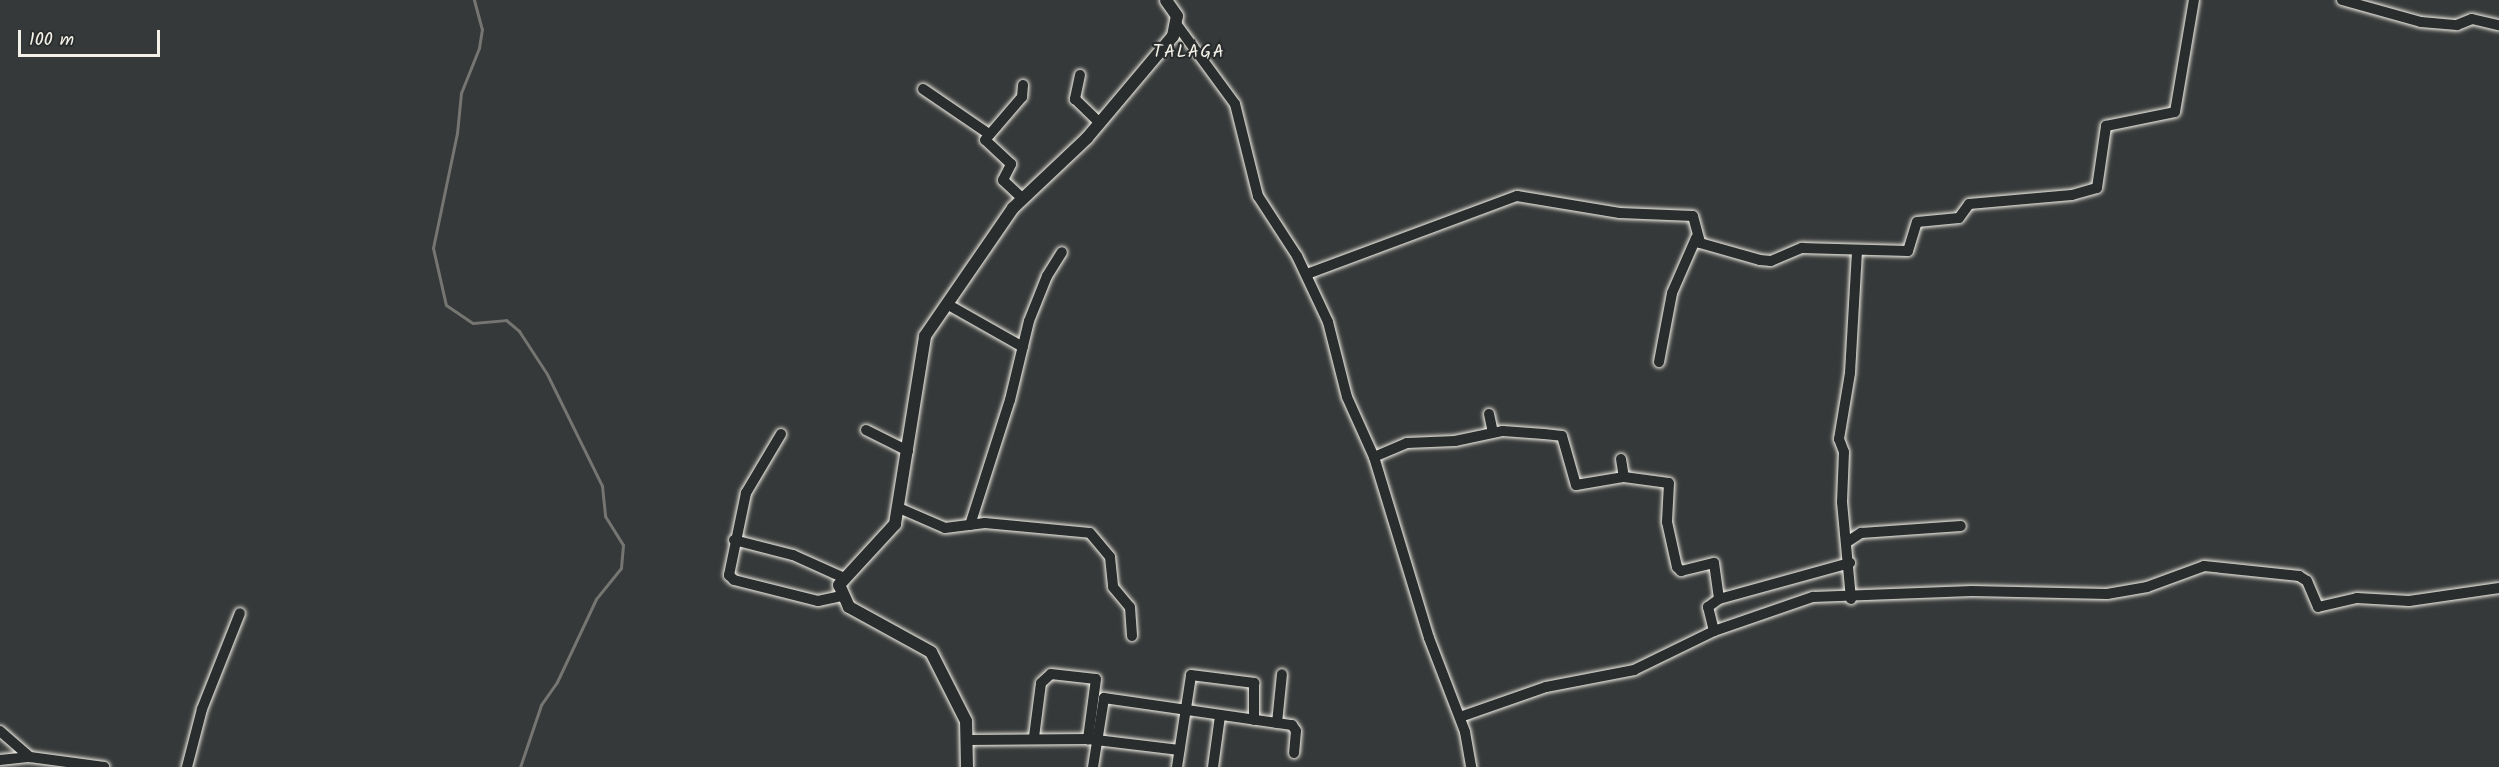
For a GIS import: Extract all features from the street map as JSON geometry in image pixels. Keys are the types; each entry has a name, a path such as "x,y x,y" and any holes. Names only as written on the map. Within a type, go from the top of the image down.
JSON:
{"street":[{"path":"1166,0 1176,12 1177,25 1234,104 1258,196 1307,274 1336,343 1351,407 1374,457 1429,638 1460,717 1471,767"},
{"path":"1307,274 1510,196 1620,213 1693,216 1696,238 1700,243 1766,261 1798,249 1908,251 1917,222 1959,218 1969,204 2097,188 2106,126 2175,112 2194,0"},
{"path":"2342,0 2421,22 2457,25 2472,19 2499,25"},
{"path":"967,767 968,740 963,714 928,649 856,611 841,596 842,577 887,536 899,508 923,341 1022,198 1100,123 1177,25"},
{"path":"1080,75 1075,99 1100,123"},
{"path":"1022,198 1004,183 1011,164 986,143 989,134 1022,97 1023,85"},
{"path":"922,89 989,134"},
{"path":"1659,362 1672,293 1696,238"},
{"path":"1851,599 1850,563 1842,502 1844,452 1839,439 1850,373 1857,251"},
{"path":"970,525 1041,287 1062,252"},
{"path":"947,304 1023,347"},
{"path":"1489,414 1493,433"},
{"path":"866,430 908,451"},
{"path":"1374,457 1407,443 1493,433 1562,436 1576,485 1624,477 1670,483 1667,522 1677,567 1681,571 1714,563 1719,599"},
{"path":"781,434 746,493 729,566 734,580 818,601 841,596"},
{"path":"1621,459 1624,477"},
{"path":"899,508 945,528 970,525 1074,528 1094,535 1110,557 1114,591 1130,607 1132,636"},
{"path":"1847,542 1861,534 1961,526"},
{"path":"734,540 794,555 842,577"},
{"path":"1714,631 1708,607 1719,599 1850,563"},
{"path":"1460,717 1546,687 1634,670 1714,631 1813,597 1851,599 1972,591 2107,594 2147,587 2204,566 2299,576 2307,582 2318,607 2357,598 2409,601 2499,588"},
{"path":"188,767 202,709 240,613"},
{"path":"1034,737 1045,675 1096,679 1100,697 1092,739 1093,767"},
{"path":"1177,767 1183,710 1191,675 1233,679 1256,687 1254,720"},
{"path":"1277,723 1282,675"},
{"path":"1100,697 1277,723 1296,731 1294,753"},
{"path":"1213,767 1220,716"},
{"path":"0,731 30,757"},
{"path":"968,740 1034,737 1092,739 1179,750"},
{"path":"0,760 30,757 104,767"}],"waterway":[{"path":"474,0 482,29 479,48 461,93 457,133 433,248 446,305 473,323 506,320 519,331 547,374 602,486 605,516 623,545 621,568 596,599 557,682 541,705 520,767"}],"district":[{"name":"TALAGA","path":"1189,53"}]}
